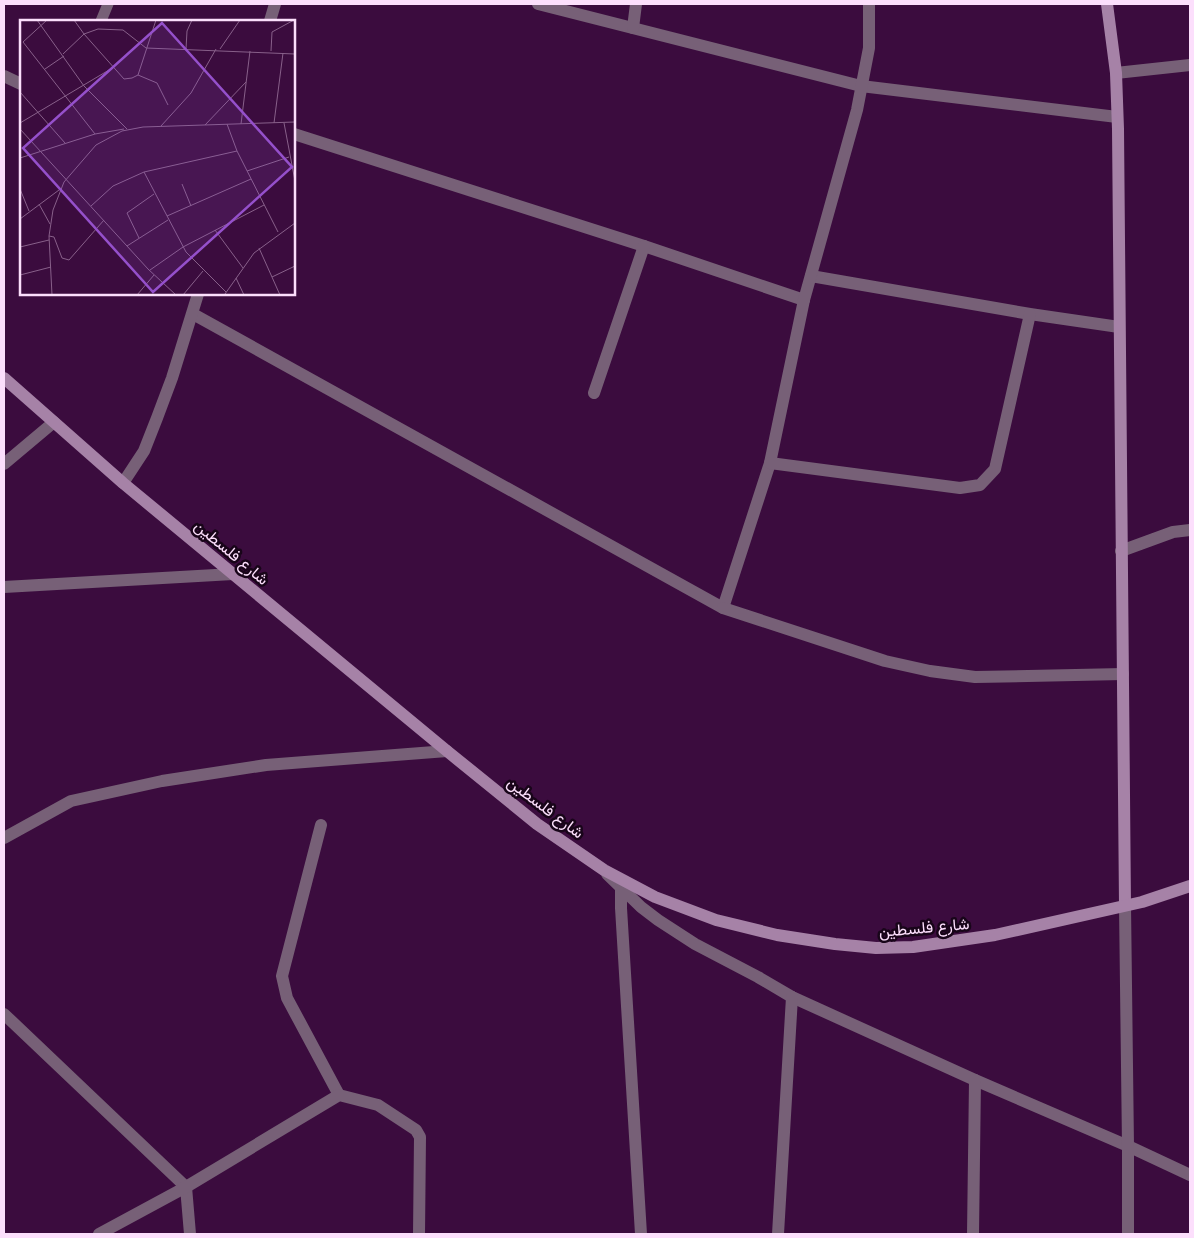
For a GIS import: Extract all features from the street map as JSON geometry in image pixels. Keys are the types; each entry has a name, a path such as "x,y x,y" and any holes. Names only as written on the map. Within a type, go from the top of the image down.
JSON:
{"street":[{"path":"270,20 275,4"},
{"path":"538,4 861,86 1117,117"},
{"path":"633,28 636,4"},
{"path":"723,608 770,463 804,300 857,110 869,48 869,4"},
{"path":"1107,4 1116,73 1117,117 1128,1234"},
{"path":"1116,73 1190,65"},
{"path":"4,76 20,84"},
{"path":"295,134 644,246 804,300"},
{"path":"594,393 644,246"},
{"path":"811,276 1030,314 1119,327"},
{"path":"123,483 144,451 172,378 198,295"},
{"path":"193,314 723,608 884,661 930,671 975,676 1122,674"},
{"path":"770,463 960,488 980,485 995,468 1030,314"},
{"name":"شارع فلسطين","path":"4,378 123,483 537,824 604,870 655,897 716,920 777,935 876,948 952,943 995,935 1142,902 1190,886"},
{"path":"4,464 54,422"},
{"path":"1121,550 1173,532 1190,530"},
{"path":"4,587 233,574"},
{"path":"4,838 71,801 162,781 266,765 447,751"},
{"path":"321,825 282,976 287,998 338,1095"},
{"path":"604,870 641,907 658,920 695,944 792,997 1190,1175"},
{"path":"621,887 641,1234"},
{"path":"778,1234 792,997"},
{"path":"4,1014 186,1187 190,1234"},
{"path":"973,1234 975,1080"},
{"path":"100,1234 186,1187 338,1095 378,1105 416,1130 420,1137 419,1234"}],"lane":[{"path":"101,20 108,4"}]}
